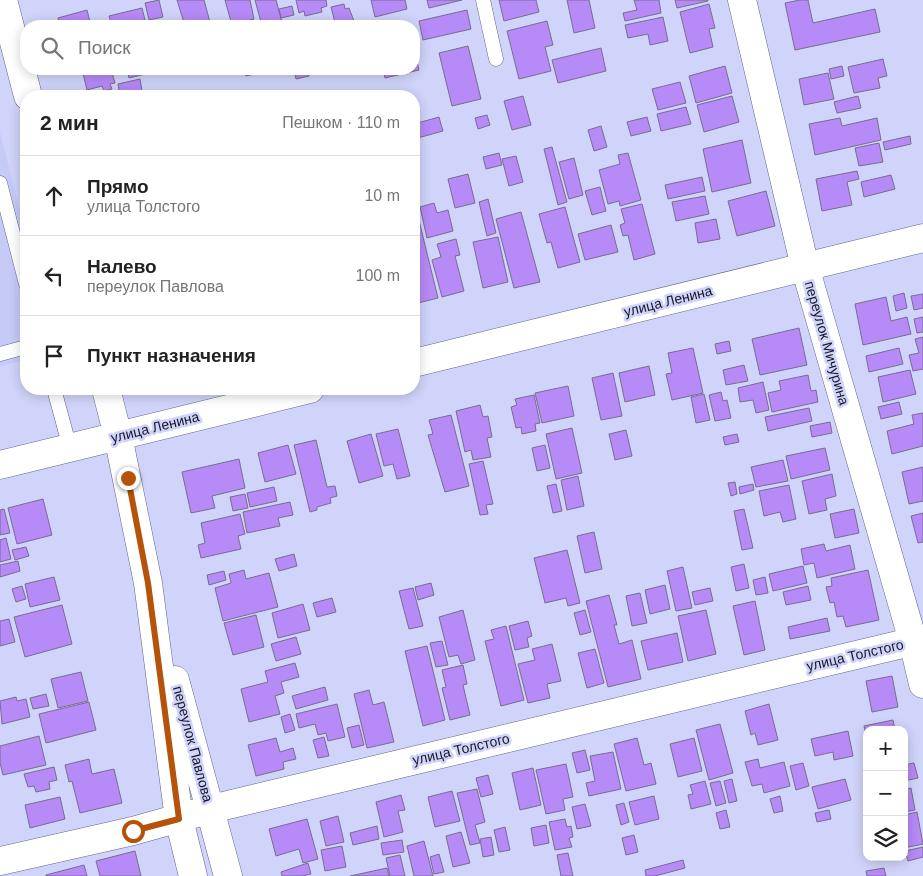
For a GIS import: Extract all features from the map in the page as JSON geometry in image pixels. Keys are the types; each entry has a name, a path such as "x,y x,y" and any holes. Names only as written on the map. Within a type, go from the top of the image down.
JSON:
{"street":[{"path":"3,0 20,65"},
{"name":"переулок Мичурина","path":"742,0 806,267 918,640 923,684"},
{"path":"23,75 26,90"},
{"name":"улица Ленина","path":"420,362 923,238"},
{"name":"переулок Павлова","path":"108,395 118,436 148,583 228,876"},
{"name":"улица Ленина","path":"0,465 285,395"},
{"name":"переулок Павлова","path":"148,583 179,819 193,876"},
{"name":"улица Толстого","path":"0,861 133,831 211,809 918,640"}],"lane":[{"path":"484,0 496,60"},
{"path":"0,183 20,261"},
{"path":"0,354 20,349"},
{"path":"56,395 70,448"}],"shaded area":[{"path":"0,132 20,211 20,361 0,366"}],"building":[{"path":"159,0 163,17 149,20 145,3"},
{"path":"177,0 204,0 209,20 183,20"},
{"path":"225,0 250,0 254,19 231,20"},
{"path":"255,0 276,0 281,20 260,20"},
{"path":"296,0 326,0 327,6 321,8 322,12 305,16 304,11 299,13"},
{"path":"371,0 405,0 407,9 375,17"},
{"path":"427,0 462,0 429,8"},
{"path":"499,0 536,0 539,12 504,21"},
{"path":"567,0 589,0 595,28 574,33"},
{"path":"634,0 659,0 661,13 625,21 623,13 637,10"},
{"path":"675,0 708,0 708,1 677,8"},
{"path":"808,0 813,23 875,9 880,32 795,50 785,3"},
{"path":"344,4 345,9 349,8 354,20 334,20 331,7"},
{"path":"709,4 715,28 709,29 713,47 690,53 680,12"},
{"path":"292,6 294,15 281,18 279,9"},
{"path":"142,8 145,20 110,20 109,16"},
{"path":"87,10 90,20 58,20 58,18"},
{"path":"467,10 471,29 423,40 420,21"},
{"path":"663,17 668,41 650,45 648,34 628,38 625,25"},
{"path":"547,21 553,45 545,47 551,71 519,79 507,31"},
{"path":"468,46 481,99 452,106 439,53"},
{"path":"601,48 606,71 558,83 552,60"},
{"path":"883,59 887,76 878,78 880,88 854,93 848,67"},
{"path":"725,66 732,93 696,103 689,76"},
{"path":"842,66 844,76 831,79 829,69"},
{"path":"828,73 834,99 804,105 799,79"},
{"path":"83,75 113,75 115,83 110,84 112,89 104,90 102,86 87,90"},
{"path":"128,75 141,75 129,78"},
{"path":"295,75 309,76 296,79"},
{"path":"384,75 398,75 385,78"},
{"path":"140,79 142,90 119,90 118,84"},
{"path":"680,82 686,103 658,110 652,89"},
{"path":"523,96 531,125 512,130 504,101"},
{"path":"732,96 739,122 704,132 697,105"},
{"path":"858,96 861,108 837,113 834,102"},
{"path":"686,107 691,124 661,131 657,114"},
{"path":"487,115 490,125 478,129 475,118"},
{"path":"439,117 443,131 420,137 420,122"},
{"path":"647,117 651,131 631,136 627,122"},
{"path":"840,118 842,126 877,118 881,140 815,155 809,124"},
{"path":"601,126 607,147 594,151 588,130"},
{"path":"910,136 911,144 885,150 883,142"},
{"path":"742,140 751,183 712,192 703,149"},
{"path":"879,143 883,162 859,166 855,148"},
{"path":"552,147 567,202 558,205 544,149"},
{"path":"499,153 502,165 486,169 483,157"},
{"path":"628,153 641,200 620,206 619,201 608,204 599,170 620,164 618,155"},
{"path":"516,156 523,182 509,186 502,159"},
{"path":"574,158 583,195 569,199 559,162"},
{"path":"857,171 859,179 847,182 852,205 822,211 816,179"},
{"path":"468,174 475,203 455,208 448,179"},
{"path":"891,175 895,189 864,197 861,182"},
{"path":"702,177 705,191 668,199 665,185"},
{"path":"600,187 606,211 592,215 585,191"},
{"path":"766,191 775,226 737,236 728,201"},
{"path":"705,196 709,214 676,221 672,202"},
{"path":"488,199 496,233 487,236 479,202"},
{"path":"434,203 437,213 448,210 453,231 427,238 420,207"},
{"path":"642,204 655,254 634,260 628,235 623,236 620,225 625,223 621,209"},
{"path":"565,207 580,262 558,268 551,242 547,243 539,214"},
{"path":"521,212 540,282 514,288 496,219"},
{"path":"716,219 720,239 698,243 695,223"},
{"path":"420,224 438,298 420,302"},
{"path":"611,225 618,252 585,260 578,234"},
{"path":"498,237 508,282 483,288 473,242"},
{"path":"456,239 460,255 455,256 464,291 442,297 432,260 441,257 437,244"},
{"path":"904,293 907,308 896,311 893,296"},
{"path":"923,294 923,308 914,310 911,296"},
{"path":"886,297 891,321 907,317 911,334 863,345 855,304"},
{"path":"923,317 923,332 917,333 914,319"},
{"path":"799,328 807,365 760,375 752,339"},
{"path":"923,337 923,369 913,371 909,355 919,353 915,339"},
{"path":"729,341 731,351 717,354 715,344"},
{"path":"693,348 703,393 672,400 666,374 672,373 668,353"},
{"path":"899,348 903,364 869,372 866,356"},
{"path":"744,365 748,381 726,385 723,370"},
{"path":"649,366 655,395 625,402 619,373"},
{"path":"910,370 916,394 883,402 878,377"},
{"path":"613,373 622,416 601,420 592,378"},
{"path":"808,375 811,391 816,390 818,402 772,412 768,393 781,390 779,381"},
{"path":"763,382 769,410 756,413 753,400 740,402 738,388"},
{"path":"568,386 574,416 542,423 535,393"},
{"path":"721,392 723,401 727,400 731,418 715,421 709,395"},
{"path":"704,394 710,420 696,423 691,397"},
{"path":"534,395 540,423 535,424 536,431 522,434 521,427 516,428 511,407 517,405 515,399"},
{"path":"899,402 902,414 881,419 878,407"},
{"path":"480,405 483,417 488,416 492,437 487,438 491,457 473,460 471,450 465,452 456,411"},
{"path":"809,408 812,421 768,431 765,417"},
{"path":"923,413 923,446 892,454 887,431 914,424 912,415"},
{"path":"451,415 469,486 445,492 428,435 433,434 429,420"},
{"path":"830,422 832,433 812,437 810,426"},
{"path":"572,428 582,473 556,479 546,434"},
{"path":"398,429 410,476 397,479 393,464 384,466 376,434"},
{"path":"626,430 632,456 615,460 609,434"},
{"path":"371,434 383,476 359,483 347,441"},
{"path":"737,434 739,442 725,445 723,437"},
{"path":"316,440 327,487 335,486 337,496 330,498 331,503 317,507 317,510 310,512 294,445"},
{"path":"288,445 296,474 265,482 258,453"},
{"path":"545,445 550,468 537,471 532,448"},
{"path":"825,448 830,470 791,479 786,456"},
{"path":"239,459 245,488 212,496 215,508 191,513 182,472"},
{"path":"783,460 788,481 756,487 751,467"},
{"path":"483,461 493,504 486,505 488,514 480,515 469,464"},
{"path":"923,467 923,501 909,504 902,472"},
{"path":"832,474 836,496 825,499 827,510 809,514 802,481"},
{"path":"578,476 584,506 567,510 561,480"},
{"path":"735,482 737,494 731,496 728,483"},
{"path":"556,484 562,511 553,513 547,486"},
{"path":"753,484 754,490 740,494 739,487"},
{"path":"789,485 796,519 783,522 780,512 764,516 759,491"},
{"path":"274,487 277,501 250,507 247,493"},
{"path":"245,494 248,508 233,511 230,497"},
{"path":"43,499 52,535 17,544 8,508"},
{"path":"290,502 293,515 278,518 280,526 247,533 243,512"},
{"path":"4,509 10,533 0,535 0,510"},
{"path":"744,509 753,548 742,550 734,511"},
{"path":"854,509 859,533 835,538 830,514"},
{"path":"923,513 923,542 918,543 911,516"},
{"path":"240,514 245,534 238,536 241,549 201,558 198,545 205,543 201,523"},
{"path":"594,532 602,569 585,573 577,536"},
{"path":"6,538 11,559 0,562 0,540"},
{"path":"824,544 826,551 850,545 855,569 817,578 814,563 804,565 801,549"},
{"path":"26,547 29,556 15,560 12,550"},
{"path":"567,550 580,603 568,606 566,598 545,603 534,558"},
{"path":"294,554 297,566 279,571 275,559"},
{"path":"18,561 20,571 0,577 0,565"},
{"path":"744,564 749,588 736,591 731,567"},
{"path":"803,566 807,583 773,591 769,574"},
{"path":"683,567 692,608 676,611 667,571"},
{"path":"244,570 246,579 269,573 278,607 223,621 215,588 231,583 229,574"},
{"path":"868,570 879,620 846,627 843,616 837,617 834,602 830,603 826,587 832,586 831,578"},
{"path":"224,571 226,580 209,585 207,575"},
{"path":"54,577 60,600 30,607 25,584"},
{"path":"765,577 768,593 756,595 753,580"},
{"path":"431,583 434,595 418,600 415,587"},
{"path":"665,585 670,609 650,614 645,590"},
{"path":"22,586 26,599 16,602 12,589"},
{"path":"808,586 811,600 786,605 783,592"},
{"path":"413,588 423,626 409,629 399,591"},
{"path":"710,588 713,601 695,605 692,592"},
{"path":"640,593 647,623 632,626 626,596"},
{"path":"609,595 617,625 614,625 619,644 632,640 641,679 608,687 586,601"},
{"path":"332,598 336,612 317,617 313,603"},
{"path":"755,601 765,650 744,655 733,606"},
{"path":"303,604 310,630 278,638 272,613"},
{"path":"62,605 72,644 25,657 14,617"},
{"path":"463,610 475,660 461,664 458,655 449,657 439,617"},
{"path":"585,610 591,632 580,635 574,613"},
{"path":"706,610 716,654 688,661 678,616"},
{"path":"256,615 264,647 233,655 224,623"},
{"path":"827,618 830,631 790,639 788,627"},
{"path":"9,619 15,642 0,646 0,621"},
{"path":"528,621 532,636 527,638 529,647 515,650 509,626"},
{"path":"506,626 524,700 501,706 485,641 494,639 491,630"},
{"path":"677,633 683,662 648,670 641,641"},
{"path":"296,637 301,654 276,661 271,644"},
{"path":"442,641 448,665 436,667 430,643"},
{"path":"552,644 561,681 547,684 550,698 528,703 518,664 535,660 532,649"},
{"path":"427,646 445,720 423,726 405,651"},
{"path":"595,649 604,683 587,688 578,653"},
{"path":"295,663 299,677 281,682 284,693 275,696 280,714 249,722 241,689 268,682 265,671"},
{"path":"463,665 467,684 463,685 470,715 450,720 442,688 446,687 442,670"},
{"path":"81,672 88,701 58,708 51,679"},
{"path":"892,676 898,707 872,712 866,681"},
{"path":"325,687 328,700 296,709 292,696"},
{"path":"369,690 373,705 384,702 394,742 367,748 354,694"},
{"path":"46,694 49,706 33,709 30,698"},
{"path":"16,697 17,701 26,699 30,717 2,724 0,701"},
{"path":"89,702 96,730 46,743 39,714"},
{"path":"337,704 345,737 328,741 326,733 318,735 315,724 299,728 296,714"},
{"path":"769,704 778,740 758,745 755,733 751,735 745,711"},
{"path":"290,714 295,730 285,733 281,717"},
{"path":"893,720 894,726 864,726"},
{"path":"720,724 733,773 709,780 696,730"},
{"path":"359,725 364,745 352,748 347,728"},
{"path":"848,731 853,756 834,760 833,752 815,756 811,739"},
{"path":"39,736 46,765 3,775 0,763 0,746"},
{"path":"324,737 329,756 318,758 313,740"},
{"path":"276,738 280,752 293,748 296,759 283,762 284,769 256,776 248,745"},
{"path":"637,738 644,765 651,763 656,784 626,791 614,744"},
{"path":"694,738 702,771 678,777 670,744"},
{"path":"585,750 590,770 577,773 572,753"},
{"path":"613,752 621,789 589,796 586,783 595,781 590,756"},
{"path":"89,759 92,774 114,769 122,803 80,813 72,781 69,782 65,765"},
{"path":"758,759 760,768 784,762 790,786 764,793 762,784 752,786 745,762"},
{"path":"803,763 809,786 796,790 790,766"},
{"path":"914,763 918,778 908,780 908,764"},
{"path":"566,764 573,797 563,799 565,810 546,814 536,770"},
{"path":"54,767 57,780 49,782 50,789 36,792 34,786 28,787 24,774"},
{"path":"533,768 541,805 520,810 512,773"},
{"path":"488,775 493,794 481,797 476,778"},
{"path":"732,779 737,801 729,803 724,781"},
{"path":"845,779 851,800 818,809 812,787"},
{"path":"705,781 711,804 691,809 688,795 693,794 690,785"},
{"path":"720,781 726,803 716,806 710,783"},
{"path":"911,788 915,810 908,811 908,789"},
{"path":"477,789 485,822 475,825 480,843 470,845 457,793"},
{"path":"452,791 460,821 435,827 428,797"},
{"path":"401,795 405,810 398,811 403,832 384,837 376,802"},
{"path":"654,796 659,819 635,825 629,802"},
{"path":"780,796 783,811 774,813 770,799"},
{"path":"60,797 65,819 30,828 25,805"},
{"path":"624,803 629,822 621,825 616,805"},
{"path":"585,804 591,826 577,829 572,807"},
{"path":"726,810 730,827 720,829 716,813"},
{"path":"829,810 831,819 817,822 815,813"},
{"path":"917,812 923,844 908,847 908,814"},
{"path":"338,816 344,842 326,846 320,821"},
{"path":"307,819 318,859 303,863 299,849 276,856 269,829"},
{"path":"565,819 567,827 571,826 573,837 569,838 572,847 555,850 549,822"},
{"path":"546,825 549,843 534,846 531,828"},
{"path":"377,826 379,839 353,845 350,833"},
{"path":"505,827 510,850 499,852 494,830"},
{"path":"461,832 470,863 453,867 446,836"},
{"path":"634,835 638,852 626,855 622,838"},
{"path":"491,837 494,855 483,857 480,839"},
{"path":"402,840 404,852 383,855 381,843"},
{"path":"424,841 433,876 414,876 407,846"},
{"path":"342,846 346,867 325,871 321,850"},
{"path":"923,847 923,857 908,861 908,850"},
{"path":"135,851 141,876 100,876 96,861"},
{"path":"568,853 573,876 561,876 557,855"},
{"path":"439,854 444,872 434,874 430,857"},
{"path":"400,855 405,876 390,876 386,858"},
{"path":"683,860 685,868 655,876 646,876 645,870"},
{"path":"308,863 311,874 282,876 281,872"},
{"path":"84,865 87,876 46,876 46,875"},
{"path":"387,868 389,876 350,876"},
{"path":"884,868 886,876 867,876 866,871"}],"route":[{"path":"128,478 148,583 179,819 133,831"}]}
